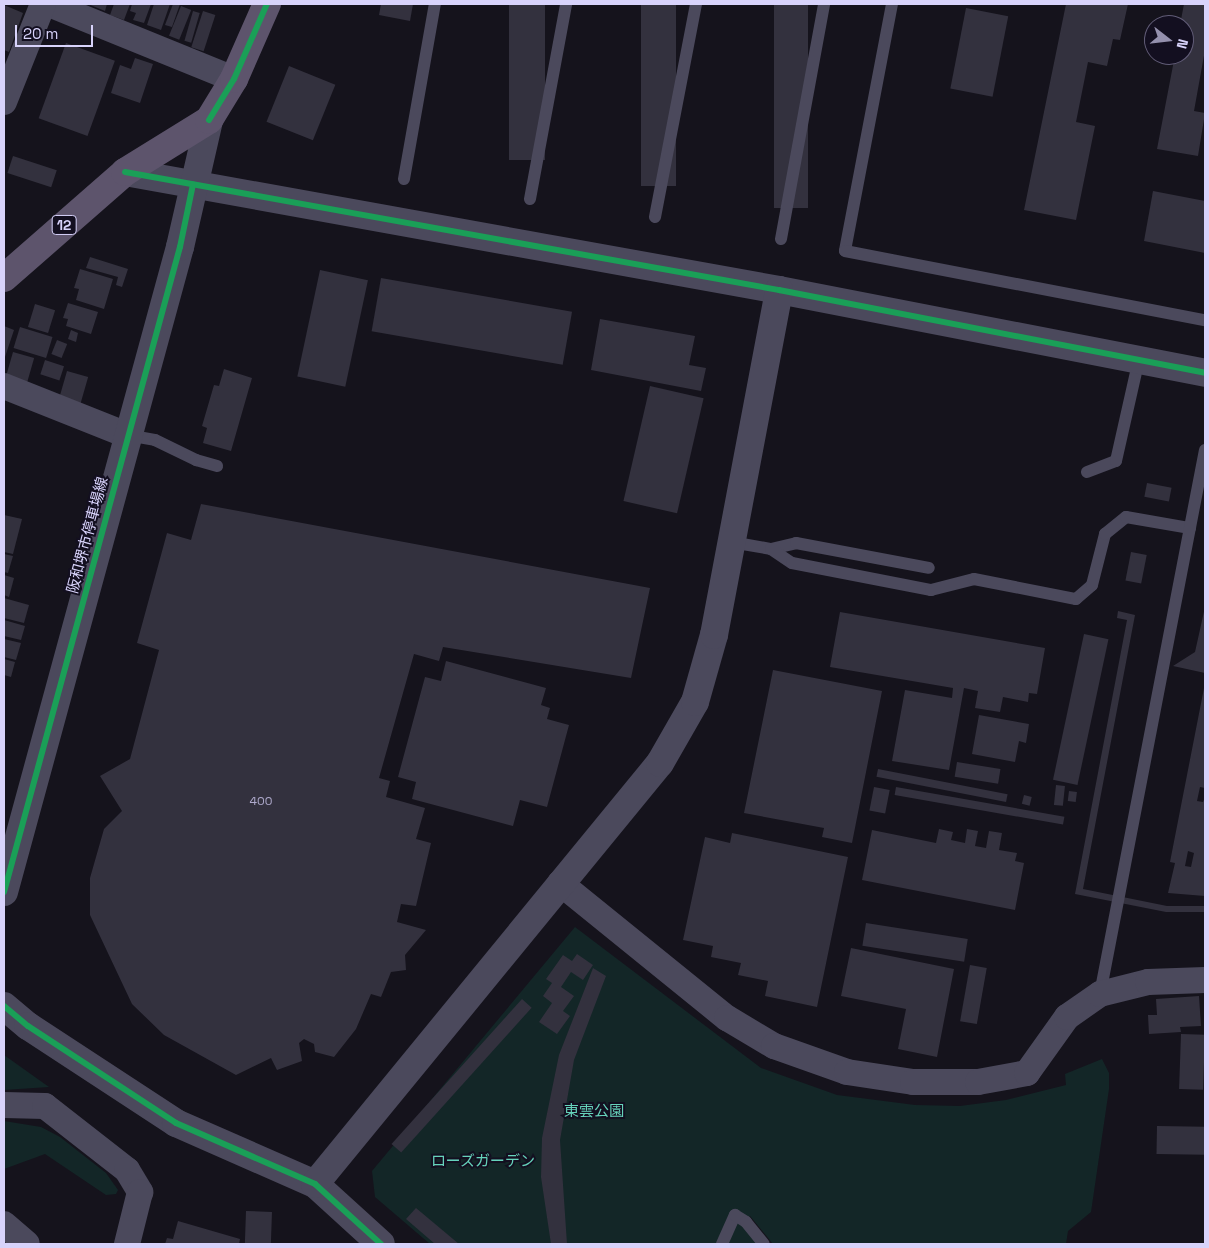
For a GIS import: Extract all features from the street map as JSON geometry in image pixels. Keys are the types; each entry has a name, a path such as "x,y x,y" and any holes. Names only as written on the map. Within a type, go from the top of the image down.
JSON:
{"main road":[{"name":"12","path":"4,278 124,172 209,120 234,80 267,4"}],"street":[{"path":"4,102 43,4"},
{"path":"49,4 234,80"},
{"name":"阪和堺市停車場線","path":"4,892 127,435 209,120"},
{"path":"124,172 779,290 1205,372"},
{"path":"315,1184 660,764 695,702 714,636 779,290"},
{"path":"4,386 127,435"},
{"path":"560,884 727,1018 774,1046 847,1072 913,1082 978,1082 1027,1072 1067,1017 1100,994 1148,982 1205,980"},
{"path":"4,1006 28,1026 176,1123 315,1184 381,1244"},
{"path":"4,1105 45,1106 127,1170 140,1192 126,1244"},
{"path":"4,1224 27,1244"}],"lane":[{"path":"404,179 435,4"},
{"path":"530,199 566,4"},
{"path":"655,217 696,4"},
{"path":"781,239 824,4"},
{"path":"892,4 845,251 1205,320"},
{"path":"1087,472 1116,461 1139,359"},
{"path":"127,435 155,440 217,466"},
{"path":"1100,994 1205,450"},
{"path":"771,549 792,563 931,590 974,579 1076,599 1092,585 1105,534 1126,517 1190,528"},
{"path":"731,542 771,549 796,544 930,568"},
{"path":"722,1244 735,1215 746,1222 764,1244"}],"green space":[{"name":"東雲公園","path":"575,927 761,1068 837,1095 915,1105 960,1106 1006,1100 1066,1085 1065,1074 1102,1059 1109,1073 1109,1089 1091,1212 1068,1231 1066,1244 773,1244 750,1216 745,1229 757,1244 430,1244 375,1197 372,1171"},
{"path":"4,1055 49,1087 4,1090"},
{"path":"4,1121 41,1127 60,1137 106,1173 118,1190 116,1194 106,1195 45,1154 4,1169"}],"building":[{"path":"88,4 107,4 105,11"},
{"path":"114,4 130,4 124,20 110,15"},
{"path":"132,4 151,4 144,23 133,20 136,13 130,11"},
{"path":"154,4 170,4 161,30 147,25"},
{"path":"173,4 180,4 172,27 165,25"},
{"path":"381,4 413,4 410,21 379,15"},
{"path":"509,4 545,4 545,160 509,160"},
{"path":"641,4 676,4 676,186 641,186"},
{"path":"774,4 808,4 808,208 774,208"},
{"path":"1066,4 1128,4 1120,40 1113,39 1107,66 1088,62 1076,122 1095,126 1076,220 1024,210"},
{"path":"1184,4 1205,4 1205,50 1194,111 1205,113 1198,156 1157,149 1173,65 1194,65 1194,15 1182,15"},
{"path":"4,5 23,13 9,52 4,50"},
{"path":"181,6 191,10 179,40 169,36"},
{"path":"966,8 1008,16 993,97 950,88"},
{"path":"193,11 200,13 191,43 184,41"},
{"path":"203,11 215,15 204,51 191,47"},
{"path":"66,43 115,61 88,136 39,118"},
{"path":"135,58 153,64 140,103 111,93 120,65 131,69"},
{"path":"289,66 335,85 313,140 267,122"},
{"path":"13,156 57,170 51,187 7,173"},
{"path":"1153,191 1205,201 1205,253 1144,241"},
{"path":"90,257 128,269 122,287 116,285 118,277 86,268"},
{"path":"80,269 113,279 104,309 76,300 79,289 74,288"},
{"path":"320,270 368,280 345,387 297,377"},
{"path":"381,278 572,312 563,365 372,331"},
{"path":"68,303 98,312 91,334 66,326 68,319 63,318"},
{"path":"35,304 55,310 48,333 28,327"},
{"path":"600,319 695,336 689,365 706,368 701,391 591,370"},
{"path":"4,326 14,330 4,360"},
{"path":"20,327 53,337 46,358 14,348"},
{"path":"71,330 78,333 76,342 68,339"},
{"path":"57,340 67,344 62,358 51,354"},
{"path":"13,352 34,358 27,382 6,376"},
{"path":"45,360 64,366 59,380 40,374"},
{"path":"224,369 252,378 231,451 203,443 207,428 202,426 214,385 219,386"},
{"path":"67,371 88,377 80,407 58,401"},
{"path":"650,386 704,398 677,513 623,501"},
{"path":"1147,483 1172,488 1169,502 1144,497"},
{"path":"201,504 650,588 631,678 443,647 439,661 414,654 379,778 390,781 386,797 425,808 416,839 431,843 416,906 401,904 397,922 426,930 405,955 406,970 391,972 381,997 371,994 356,1029 334,1057 315,1052 314,1044 304,1039 299,1043 302,1061 277,1070 271,1058 236,1075 164,1035 132,1004 90,915 90,878 104,829 122,811 100,776 130,759 159,650 137,643 167,533 191,540"},
{"path":"4,515 22,519 13,554 4,552"},
{"path":"1131,552 1147,555 1141,584 1125,580"},
{"path":"4,554 13,556 8,573 4,572"},
{"path":"4,575 14,578 9,597 4,595"},
{"path":"4,598 29,605 24,623 4,618"},
{"path":"1205,607 1205,673 1173,666 1195,652"},
{"path":"1118,611 1135,615 1083,889 1167,906 1205,906 1205,912 1166,912 1075,894 1127,620 1117,618"},
{"path":"840,612 1045,648 1037,694 1029,693 1028,702 1003,697 1000,712 975,708 978,691 964,688 949,770 892,761 905,690 952,698 953,688 830,667"},
{"path":"4,620 25,626 21,640 4,636"},
{"path":"1084,634 1108,639 1077,785 1053,780"},
{"path":"4,639 21,643 16,660 4,657"},
{"path":"4,659 15,662 11,677 4,675"},
{"path":"446,661 546,688 541,705 550,708 547,719 569,725 547,807 520,800 513,826 412,799 416,782 398,777 425,677 441,681"},
{"path":"773,670 882,691 852,843 822,837 824,828 744,813"},
{"path":"1204,688 1205,788 1200,787 1197,801 1203,802 1205,797 1205,896 1168,893 1175,863 1170,862","holes":["1188,851 1194,853 1191,867 1185,866"]},
{"path":"979,715 1029,724 1026,743 1019,741 1015,762 972,754"},
{"path":"957,762 1000,769 998,784 955,777"},
{"path":"878,769 1008,794 1006,802 876,777"},
{"path":"1056,785 1065,786 1063,806 1054,805"},
{"path":"874,787 890,790 885,814 869,811"},
{"path":"896,787 1064,817 1063,825 895,795"},
{"path":"1069,791 1077,792 1076,802 1068,801"},
{"path":"1024,795 1032,797 1030,806 1022,804"},
{"path":"939,829 953,832 951,840 965,843 967,829 978,831 975,846 986,848 989,831 1002,833 999,850 1017,853 1015,861 1024,863 1015,910 862,880 872,830 936,843"},
{"path":"732,833 848,857 817,1007 765,996 768,981 738,975 741,963 711,957 713,946 683,940 705,837 730,843"},
{"path":"866,923 968,939 964,962 862,946"},
{"path":"851,948 954,969 937,1057 898,1049 906,1009 841,996"},
{"path":"577,954 593,965 583,980 571,972 561,987 574,996 563,1011 570,1016 557,1034 539,1022 552,1003 543,996 552,983 546,979 563,955 572,961"},
{"path":"970,965 987,968 977,1024 960,1021"},
{"path":"593,968 606,976 574,1060 560,1140 567,1244 551,1244 541,1177 542,1138 559,1055"},
{"path":"1199,996 1201,1026 1180,1027 1181,1032 1149,1034 1148,1015 1157,1015 1156,999"},
{"path":"522,999 532,1008 401,1153 392,1144"},
{"path":"1181,1034 1205,1035 1203,1090 1179,1089"},
{"path":"1157,1126 1205,1127 1205,1155 1157,1154"},
{"path":"416,1208 459,1244 435,1244 406,1219"},
{"path":"246,1211 272,1212 271,1244 245,1244"},
{"path":"178,1221 240,1239 239,1244 165,1244 167,1238 173,1239"}],"cycle path":[{"path":"209,120 234,79 267,4"},
{"path":"125,172 779,290 1205,373"},
{"path":"4,892 180,247 193,184"},
{"path":"4,1006 28,1026 176,1123 315,1184 381,1244"}],"park label":[{"name":"ローズガーデン","path":"483,1161"}]}
